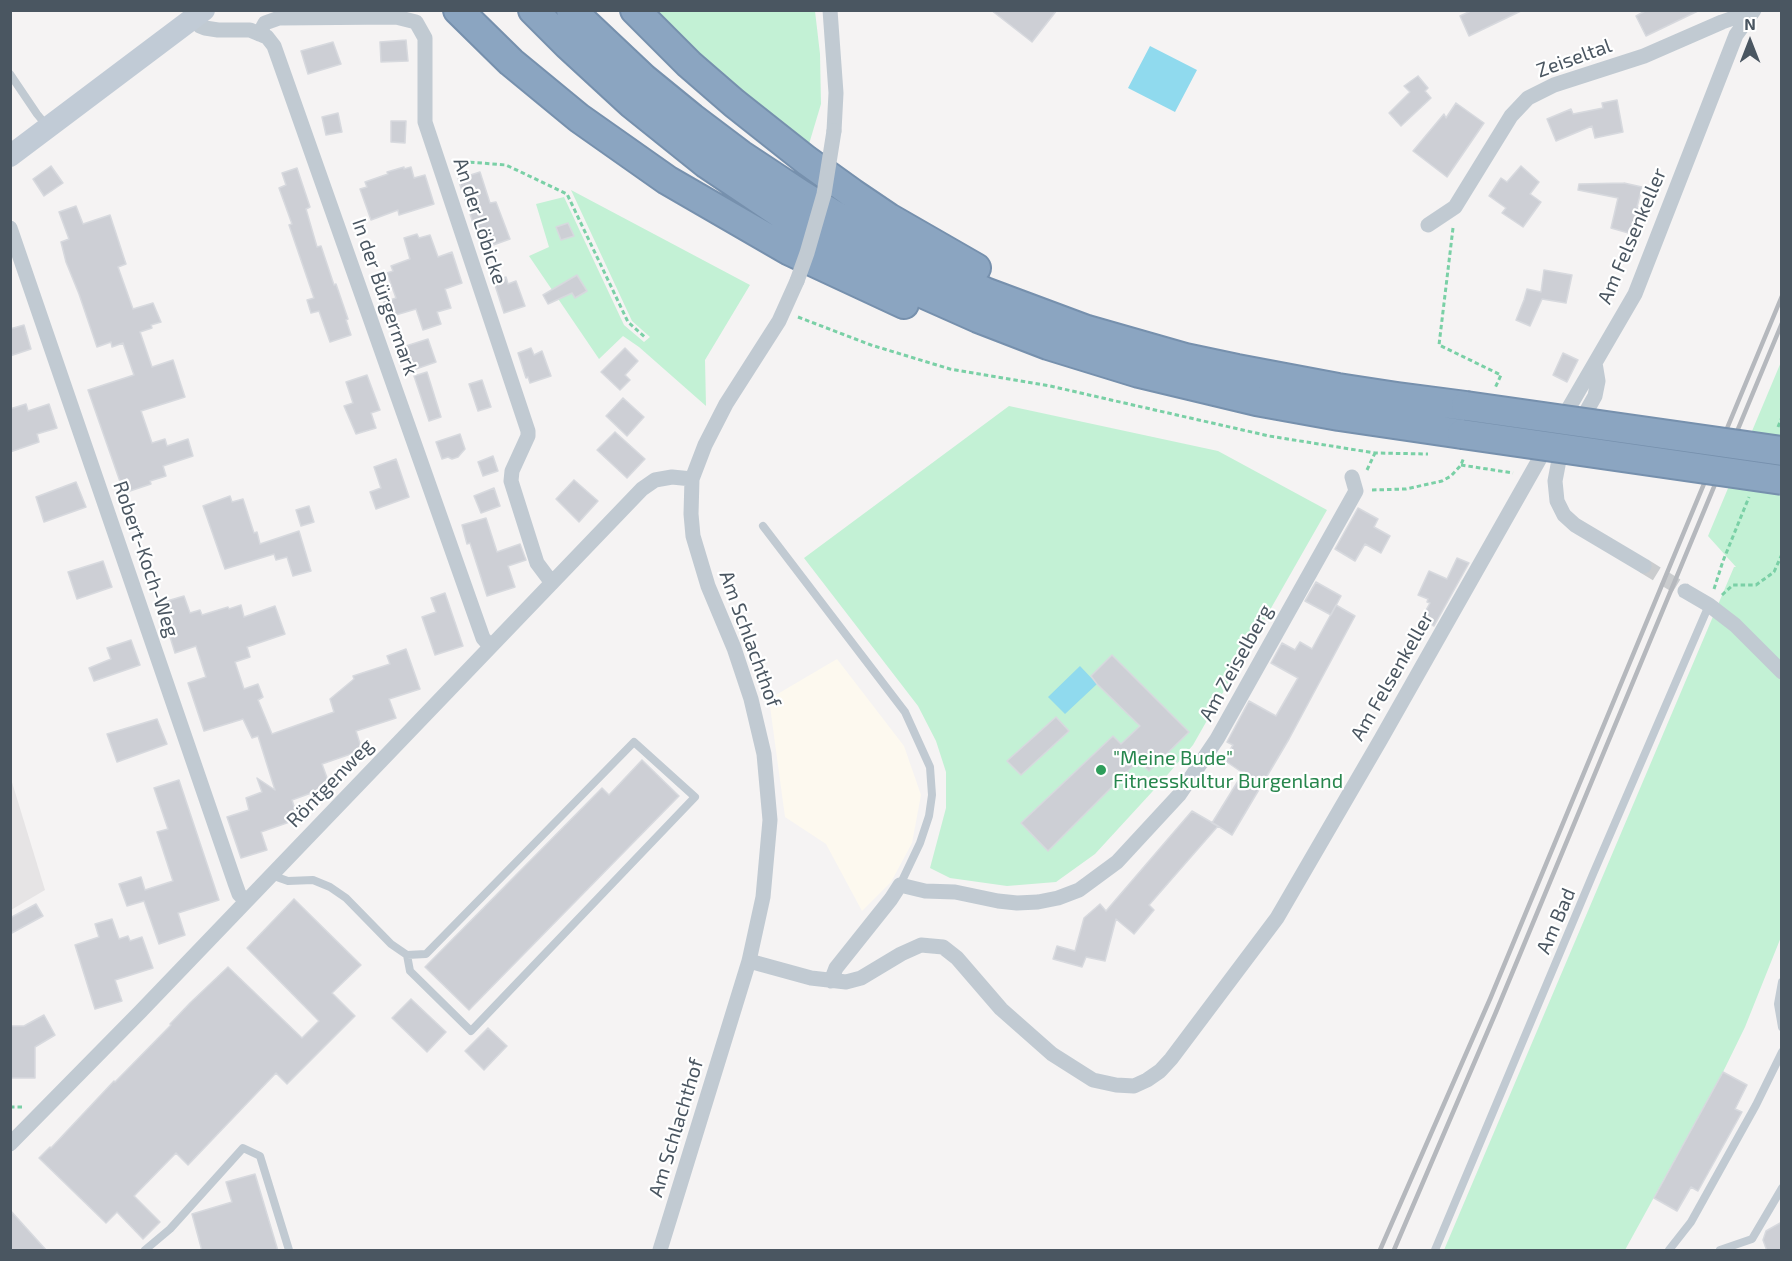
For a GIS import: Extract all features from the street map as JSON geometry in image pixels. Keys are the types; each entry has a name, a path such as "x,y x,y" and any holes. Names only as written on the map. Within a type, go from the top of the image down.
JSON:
{"highway":[{"path":"458,10 511,62 579,118 620,148 667,180 788,250 884,295 1006,344 1048,345"},
{"path":"533,10 598,73 672,137 786,218 924,294 1048,345 1138,373 1256,401 1339,416 1782,480"},
{"path":"571,10 618,56 692,118 741,155 800,194 854,226 942,272 1005,300 1087,330 1237,369 1397,397 1779,440"},
{"path":"635,10 689,64 734,103 852,193 916,235 966,263 1058,306 1087,330"}],"main road":[{"path":"10,156 198,14"}],"street":[{"name":"Am Schlachthof","path":"660,1251 750,961 761,906 770,820 767,779 758,726 745,676 708,586 693,536 691,514 693,479 705,445 721,413 779,321 797,281 810,243 824,194 834,131 836,93 830,10"},
{"name":"Zeiseltal","path":"1428,225 1455,207 1511,116 1528,98 1554,85 1644,56 1722,22 1754,11"},
{"name":"Am Felsenkeller","path":"750,961 811,978 846,982 861,978 921,945 943,947 957,958 1001,1008 1052,1054 1093,1080 1134,1086 1161,1071 1277,918 1487,548 1635,294 1736,35 1754,11"},
{"path":"198,14 200,26 205,28 250,30 259,34"},
{"name":"An der Löbicke","path":"259,34 265,23 279,18 396,17 416,22 425,38 425,122 528,431 528,436 512,471 511,481 537,563 552,583"},
{"name":"In der Bürgermark","path":"259,34 267,37 274,46 483,638 490,646"},
{"name":"Robert-Koch-Weg","path":"10,228 235,883 239,894 246,901"},
{"path":"1595,363 1598,381 1595,396 1559,460 1555,481 1557,501 1564,515 1575,525 1644,566"},
{"name":"Röntgenweg","path":"10,1144 648,484 655,480 672,477 693,479"},
{"name":"Am Zeiselberg","path":"900,885 925,891 955,892 998,901 1038,902 1079,890 1117,862 1179,795 1217,739 1354,484"},
{"path":"1685,591 1736,626 1782,672"},
{"path":"831,981 836,968 900,885"}],"lane":[{"path":"10,74 48,128"},
{"path":"763,526 904,712 930,767 932,795 929,816 920,843 900,885"},
{"name":"Am Bad","path":"1435,1251 1708,605"},
{"path":"271,875 288,881 313,880 330,887 346,898 391,944 407,955 426,954 634,742 695,797 471,1031 410,971 407,955"},
{"path":"1782,982 1778,1004 1782,1027"},
{"path":"1669,1251 1691,1222 1756,1105 1782,1052"},
{"path":"145,1251 170,1229 243,1148 260,1156 289,1251"},
{"path":"1720,1251 1752,1239 1782,1188"}],"path":[{"path":"438,160 506,165 567,194 628,322 646,338"},
{"path":"1439,345 1455,207"},
{"path":"797,316 871,345 950,369 1050,386 1269,436 1375,453 1413,452 1436,455"},
{"path":"1779,440 1782,417"},
{"path":"1461,465 1529,476"},
{"path":"1354,484 1406,489 1429,485 1452,476"},
{"path":"1708,605 1750,495"},
{"path":"1708,605 1733,585 1756,585 1774,572 1782,554"}],"shaded area":[{"path":"837,659 904,746 921,795 912,843 891,882 862,911 826,844 785,817 769,699"},
{"path":"11,779 45,890 10,910"}],"green space":[{"path":"653,11 815,11 820,54 821,104 809,144 731,84"},
{"path":"571,190 750,285 705,360 706,406 639,347 623,336 599,359 529,256 549,247 536,204 564,197 624,325 644,342 650,337 632,321"},
{"path":"1781,362 1781,937 1745,1027 1723,1072 1625,1250 1444,1250 1734,567 1736,567 1708,536"},
{"path":"1009,406 1218,451 1327,510 1193,745 1095,854 1056,882 1007,886 950,878 930,868 946,808 946,772 936,741 918,706 804,558"}],"water":[{"path":"1150,46 1197,70 1175,112 1128,88"},
{"path":"1080,666 1097,684 1065,714 1048,697"}],"building":[{"path":"991,10 1057,10 1032,42"},
{"path":"1473,10 1523,10 1469,36 1460,16"},
{"path":"1647,10 1700,10 1646,36 1636,16"},
{"path":"406,40 408,61 381,62 380,42"},
{"path":"333,42 341,64 308,74 301,51"},
{"path":"1418,76 1428,88 1425,91 1431,98 1401,126 1389,113 1410,92 1404,86"},
{"path":"1617,100 1623,132 1595,138 1592,126 1556,141 1547,119 1571,109 1573,114 1603,108 1602,103"},
{"path":"1456,103 1484,123 1447,177 1413,151 1444,114 1446,118"},
{"path":"338,113 342,132 326,135 322,117"},
{"path":"391,121 406,121 405,143 391,142"},
{"path":"51,166 63,183 44,196 33,179"},
{"path":"1521,166 1539,182 1530,194 1541,202 1523,227 1502,213 1506,208 1489,196 1501,178 1507,182"},
{"path":"404,167 404,169 411,167 414,178 425,175 434,204 399,215 398,210 371,220 360,189 367,187 365,182"},
{"path":"297,168 310,207 306,209 317,247 321,246 348,319 346,320 351,335 330,342 319,311 311,313 307,300 314,298 279,188 286,185 282,173"},
{"path":"480,172 490,203 496,202 510,239 482,249 458,179"},
{"path":"1624,183 1642,187 1632,234 1611,228 1618,198 1578,190 1579,184"},
{"path":"76,206 83,224 110,215 126,264 118,267 133,309 153,303 161,322 140,332 152,367 173,360 185,397 141,411 152,443 165,439 167,446 188,439 193,456 163,466 166,476 124,493 88,390 134,375 123,343 112,347 111,342 97,347 66,262 61,242 69,239 59,212"},
{"path":"568,223 574,236 561,240 556,227"},
{"path":"417,234 419,238 430,235 438,257 452,252 462,283 445,289 451,308 437,312 441,324 423,330 416,309 389,317 384,302 396,298 387,273 393,271 391,266 410,259 404,238"},
{"path":"1544,270 1572,275 1566,303 1542,299 1530,326 1516,320 1527,289 1541,292"},
{"path":"577,275 587,291 575,298 572,293 548,304 543,295"},
{"path":"506,277 508,284 516,281 525,306 504,313 494,282"},
{"path":"24,325 31,349 10,356 10,329"},
{"path":"428,339 436,362 413,370 406,346"},
{"path":"531,348 534,355 542,351 551,376 530,383 528,377 526,378 518,353"},
{"path":"625,348 638,361 625,375 630,380 620,390 601,372"},
{"path":"1563,353 1578,360 1567,382 1553,375"},
{"path":"427,372 441,417 429,421 414,376"},
{"path":"367,375 380,410 371,413 376,428 356,434 344,406 353,403 346,382"},
{"path":"482,380 491,407 478,411 469,384"},
{"path":"623,398 644,417 627,436 606,416"},
{"path":"26,404 28,411 49,404 57,428 37,434 39,442 10,452 10,409"},
{"path":"615,432 645,459 627,478 597,450"},
{"path":"460,434 465,449 458,457 442,459 436,442"},
{"path":"493,456 498,471 483,476 478,462"},
{"path":"396,459 409,497 376,509 370,492 381,488 374,467"},
{"path":"574,480 598,501 579,522 556,499"},
{"path":"76,482 86,507 44,522 36,497"},
{"path":"494,488 500,506 481,513 474,496"},
{"path":"230,496 232,502 243,499 260,544 299,531 311,571 293,576 287,557 276,560 274,554 225,569 203,506"},
{"path":"309,506 314,522 301,526 296,510"},
{"path":"1358,508 1378,519 1374,527 1390,536 1381,553 1365,544 1355,561 1335,549"},
{"path":"486,518 497,552 520,544 526,560 508,566 515,587 487,596 462,525"},
{"path":"1457,558 1469,563 1434,626 1421,619 1430,603 1427,602 1428,599 1418,595 1429,571 1447,579"},
{"path":"103,561 112,587 77,599 68,572"},
{"path":"1316,582 1341,596 1331,615 1305,601"},
{"path":"445,593 463,646 435,655 422,617 436,612 431,598"},
{"path":"184,596 190,613 200,610 202,615 241,605 244,617 275,606 285,634 247,647 250,657 235,662 244,689 258,684 263,697 258,700 272,734 334,712 330,699 354,679 353,676 390,664 387,656 406,649 420,689 389,699 396,718 356,731 362,750 322,764 330,786 292,800 298,819 261,832 267,850 241,858 227,817 249,810 246,798 262,792 257,778 275,790 258,736 252,738 243,719 204,731 188,683 206,677 196,646 175,653 167,627 174,625 167,601"},
{"path":"1336,605 1355,616 1289,739 1232,835 1218,826 1149,905 1154,910 1134,934 1116,919 1105,961 1086,957 1082,967 1053,959 1057,946 1075,951 1084,918 1100,904 1106,911 1192,811 1212,823 1243,773 1224,760 1233,745 1227,742 1249,701 1276,716 1298,678 1271,663 1282,643 1295,650 1300,642 1312,649"},
{"path":"131,640 140,665 94,681 89,668 111,659 107,648"},
{"path":"1112,655 1189,732 1149,771 1138,761 1048,851 1021,823 1113,736 1121,744 1140,726 1091,676"},
{"path":"1056,717 1069,731 1021,775 1007,761"},
{"path":"157,719 167,744 117,762 107,734"},
{"path":"642,760 679,796 469,1010 425,967 602,788 609,795"},
{"path":"179,780 219,900 178,913 185,935 159,944 144,901 127,906 119,884 141,877 145,890 173,881 157,832 168,829 154,788"},
{"path":"294,899 361,965 332,993 355,1016 287,1084 276,1073 188,1165 176,1153 134,1196 160,1222 143,1239 117,1212 106,1223 39,1158 228,967 302,1038 319,1021 247,948"},
{"path":"36,904 43,916 10,934 10,918"},
{"path":"112,919 119,939 128,936 130,941 142,937 153,968 115,980 122,1001 95,1009 75,945 99,937 95,924"},
{"path":"411,999 446,1032 427,1052 392,1018"},
{"path":"44,1015 55,1035 35,1047 35,1078 10,1078 10,1026 24,1026"},
{"path":"488,1028 507,1046 484,1070 465,1051"},
{"path":"1723,1072 1747,1085 1735,1109 1742,1112 1698,1191 1691,1187 1677,1211 1654,1198"},
{"path":"255,1174 278,1251 202,1251 192,1214 232,1202 226,1182"},
{"path":"10,1210 47,1251 10,1251"},
{"path":"1782,1222 1782,1251 1767,1251 1763,1240 1766,1231"}],"tunnel":[{"path":"1644,566 1685,591"}],"railway":[{"path":"1380,1250 1490,999 1782,296"},
{"path":"1394,1250 1496,1012 1782,323"}],"place":[{"name":"\"Meine Bude\" Fitnesskultur Burgenland","path":"1101,770"}]}
